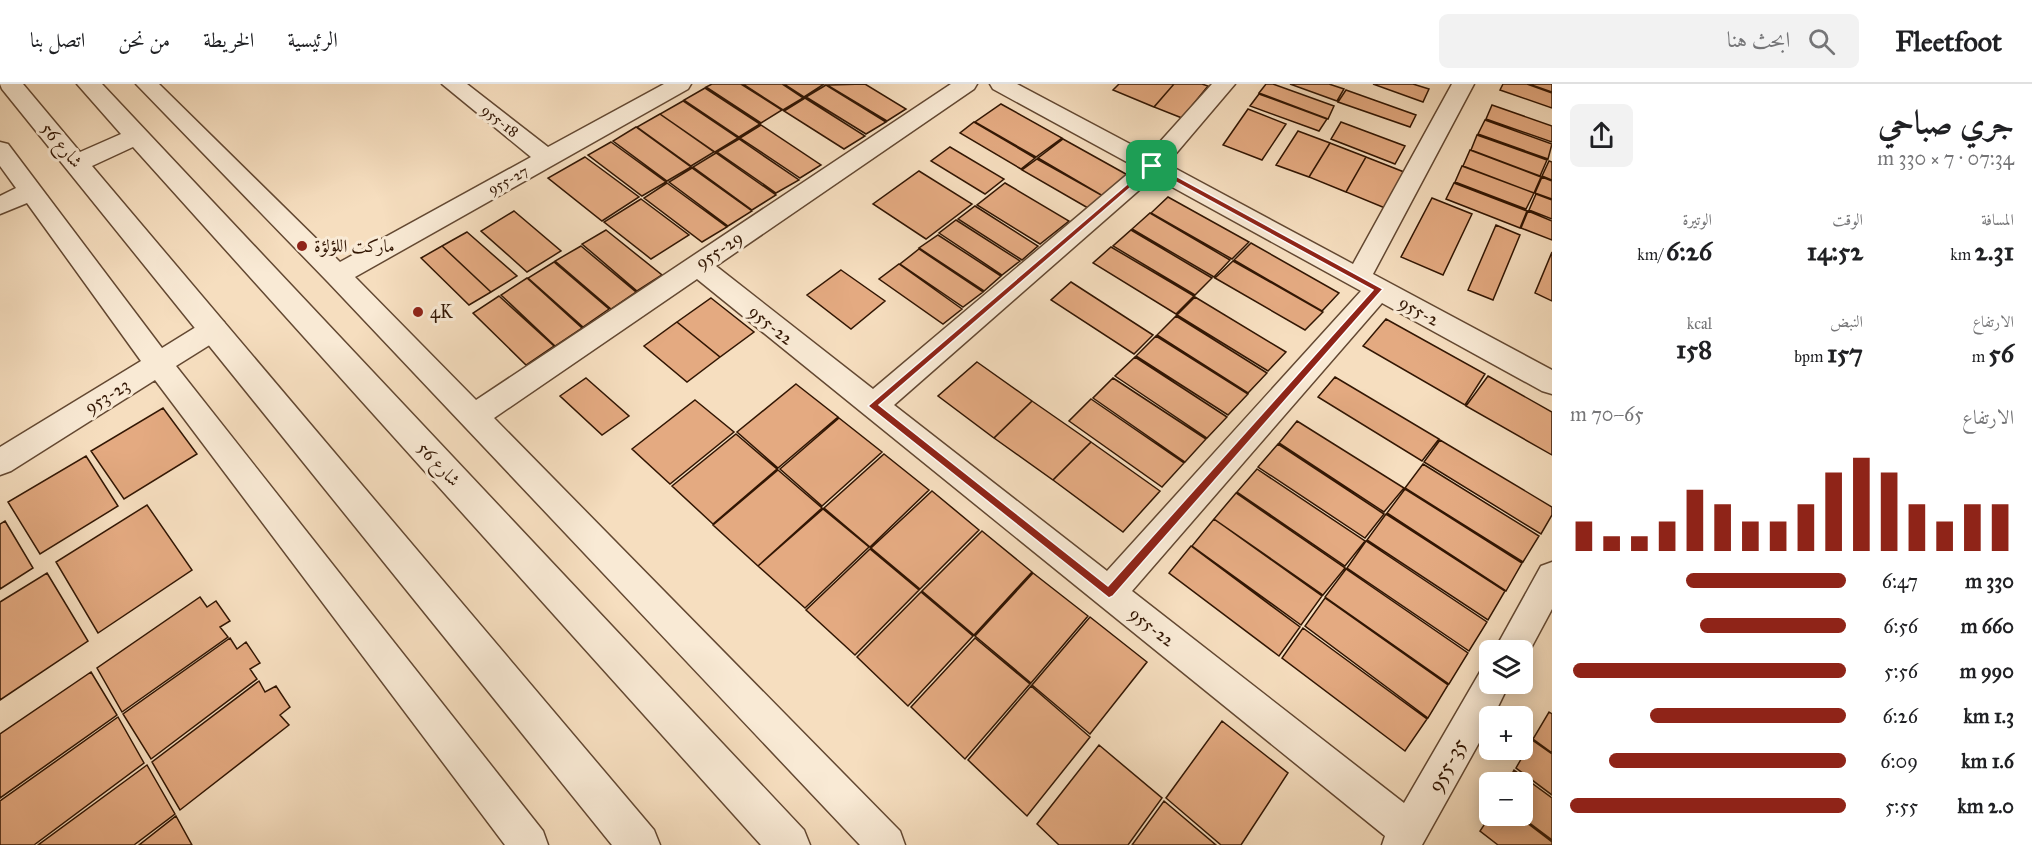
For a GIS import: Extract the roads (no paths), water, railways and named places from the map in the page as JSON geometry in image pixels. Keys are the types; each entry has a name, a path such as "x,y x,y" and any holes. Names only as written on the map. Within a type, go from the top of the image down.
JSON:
{"street":[{"name":"شارع 56","path":"10,84 639,845"},
{"name":"شارع 56","path":"89,84 789,845"},
{"path":"147,84 337,275 886,845"},
{"name":"955-18","path":"453,84 547,158"},
{"name":"955-27","path":"337,275 680,84"},
{"name":"955-29","path":"473,417 966,84"},
{"name":"955-2","path":"1001,84 1552,383"},
{"path":"873,406 1152,166 1224,84"},
{"path":"1109,593 1368,284 1462,84"},
{"path":"77,163 137,136"},
{"path":"4,162 31,191 159,365 529,845"},
{"path":"0,206 31,191"},
{"name":"955-22","path":"697,265 1109,593 1405,838"},
{"name":"953-23","path":"0,462 214,329"},
{"path":"1517,640 1552,578"},
{"name":"955-35","path":"1405,838 1486,694"}],"place":[{"name":"ماركت اللؤلؤة","path":"302,246"},
{"name":"4K","path":"418,312"}]}
